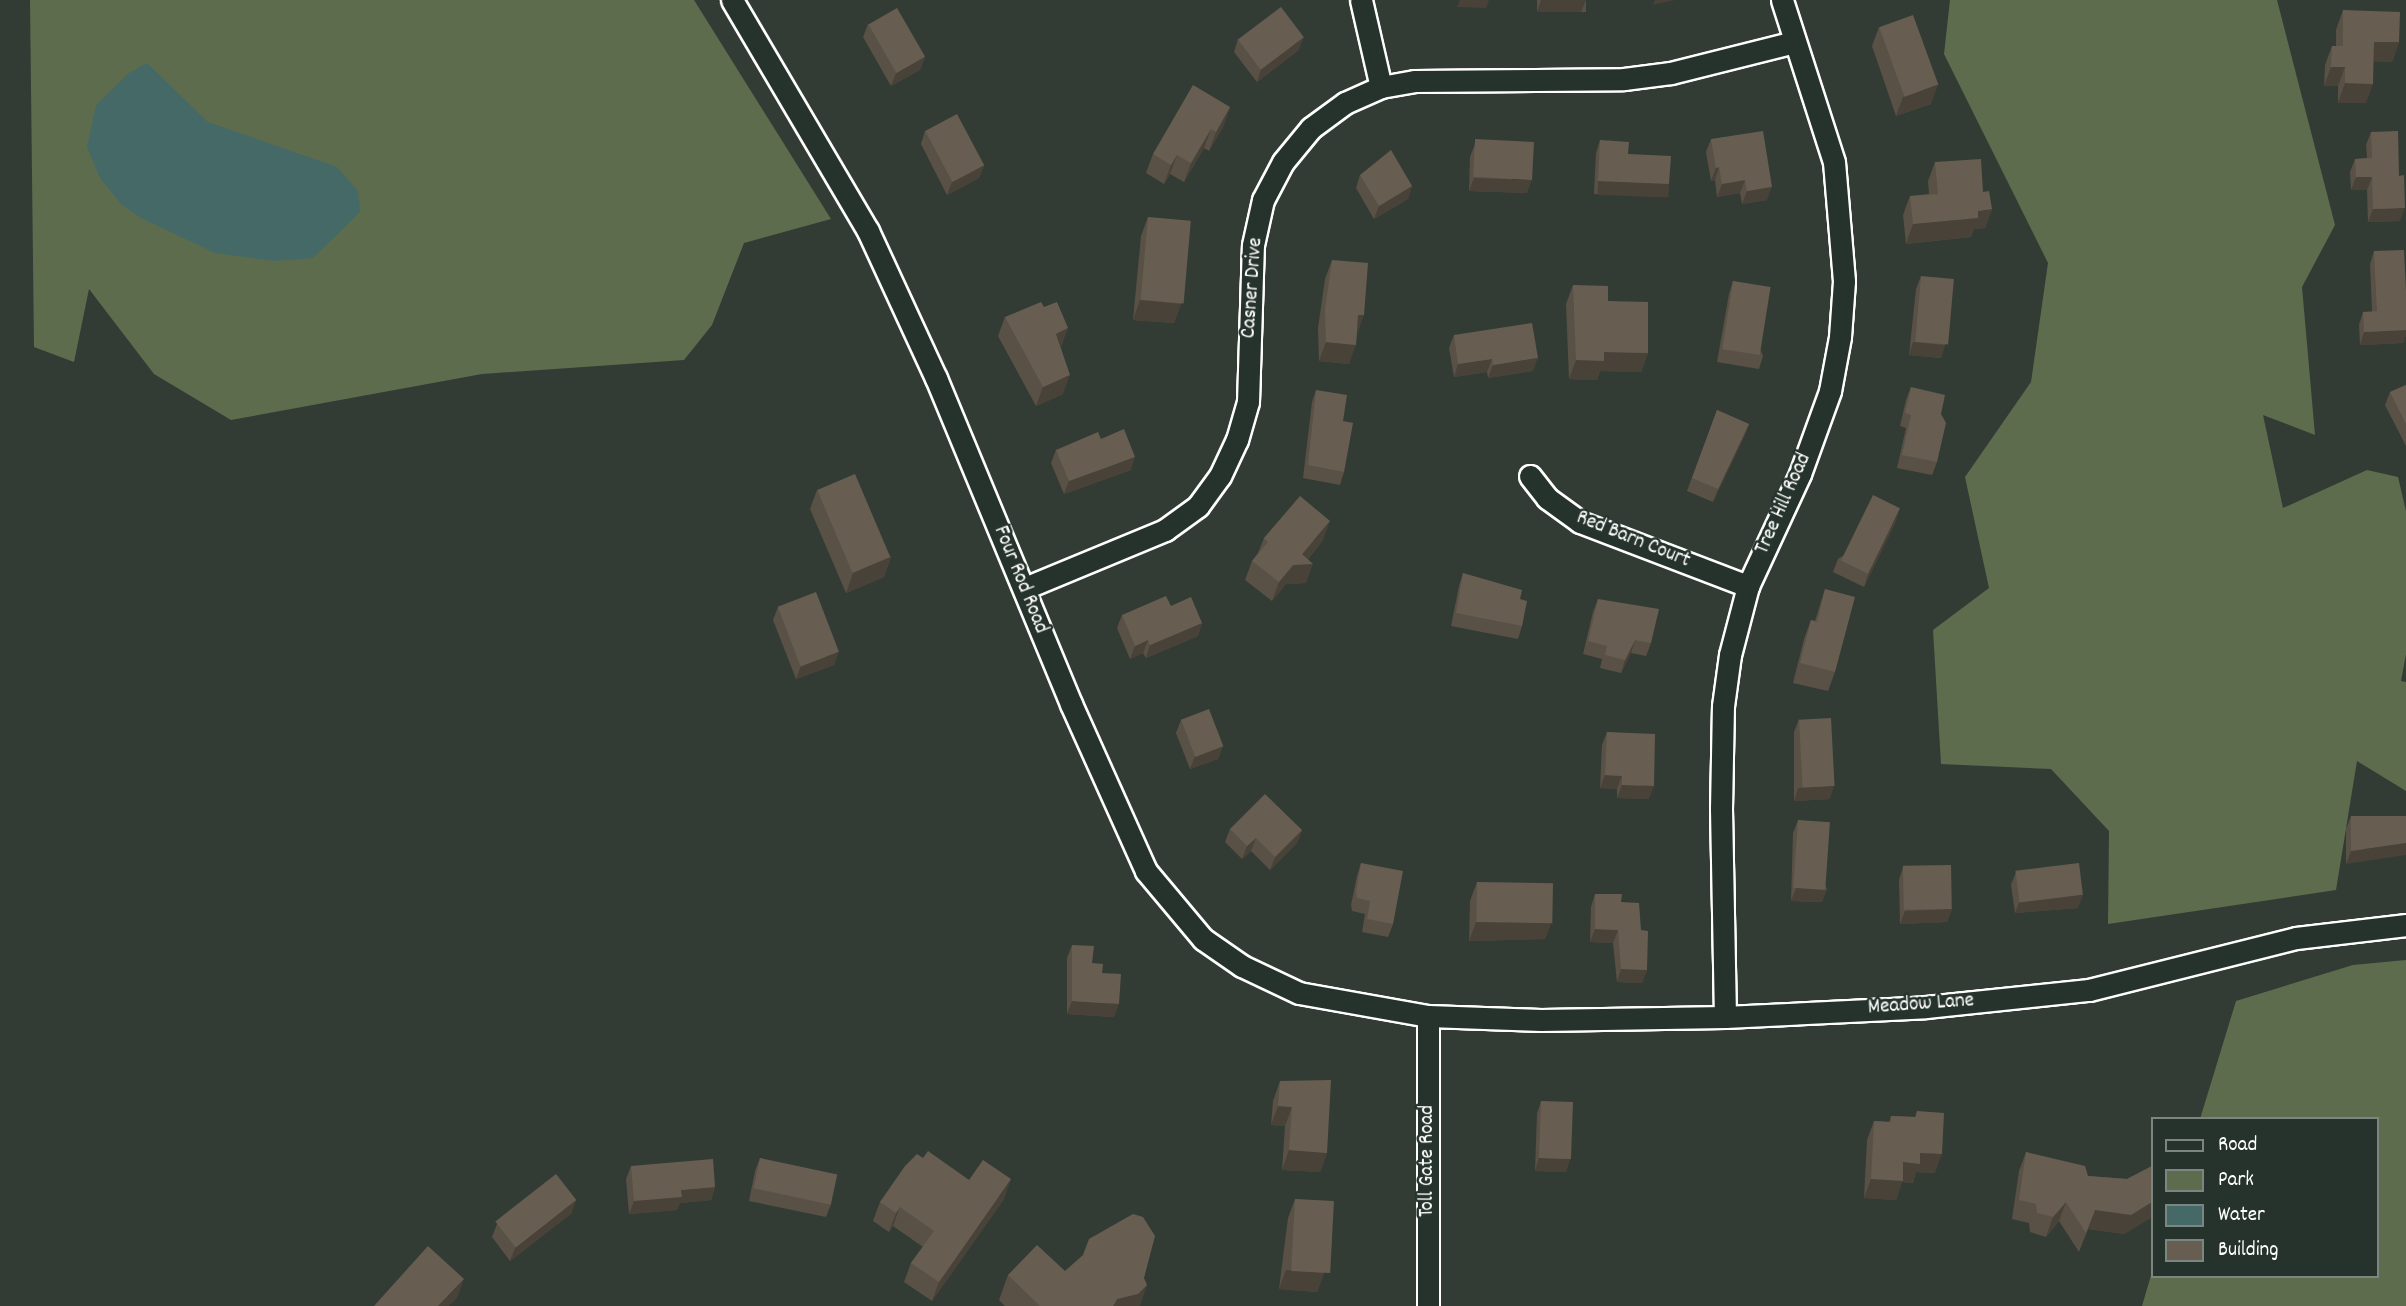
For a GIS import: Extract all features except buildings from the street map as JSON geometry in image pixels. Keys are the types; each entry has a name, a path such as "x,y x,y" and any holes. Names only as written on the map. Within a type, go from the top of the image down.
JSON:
{"street":[{"name":"Four Rod Road","path":"732,0 868,231 1025,588 1124,829 1171,906 1203,939 1242,967 1299,993 1429,1016"},
{"path":"1361,0 1381,87"},
{"name":"Tree Hill Road","path":"1725,1017 1723,706 1730,655 1748,586 1800,474 1830,391 1840,337 1842,223 1834,162 1782,0"},
{"name":"Casner Drive","path":"1025,588 1164,530 1198,506 1220,477 1237,440 1248,402 1253,245 1263,200 1283,162 1311,128 1345,103 1381,87 1468,78 1624,79 1722,63 1794,42"},
{"name":"Red Barn Court","path":"1530,476 1547,498 1580,522 1748,586"},
{"name":"Meadow Lane","path":"1429,1016 1541,1020 1725,1017 1926,1006 2089,990 2296,938 2406,925"},
{"name":"Toll Gate Road","path":"1428,1306 1429,1016"}],"green space":[{"path":"30,0 694,0 831,219 744,243 712,325 684,360 482,374 231,420 154,374 89,289 74,362 34,347"},
{"path":"1950,0 2277,0 2335,225 2302,287 2315,435 2263,415 2283,508 2367,470 2398,477 2406,511 2406,654 2401,681 2406,682 2406,791 2357,761 2336,890 2108,924 2109,831 2051,769 1941,764 1933,630 1989,588 1965,477 2031,382 2048,263 1944,54"},
{"path":"2406,960 2406,1306 2142,1306 2150,1278 2378,1278 2378,1117 2201,1117 2236,1001 2353,965"}],"water":[{"path":"147,63 208,122 337,167 358,191 360,212 313,258 274,261 215,253 141,218 122,205 100,178 87,147 96,105 129,73"}]}
